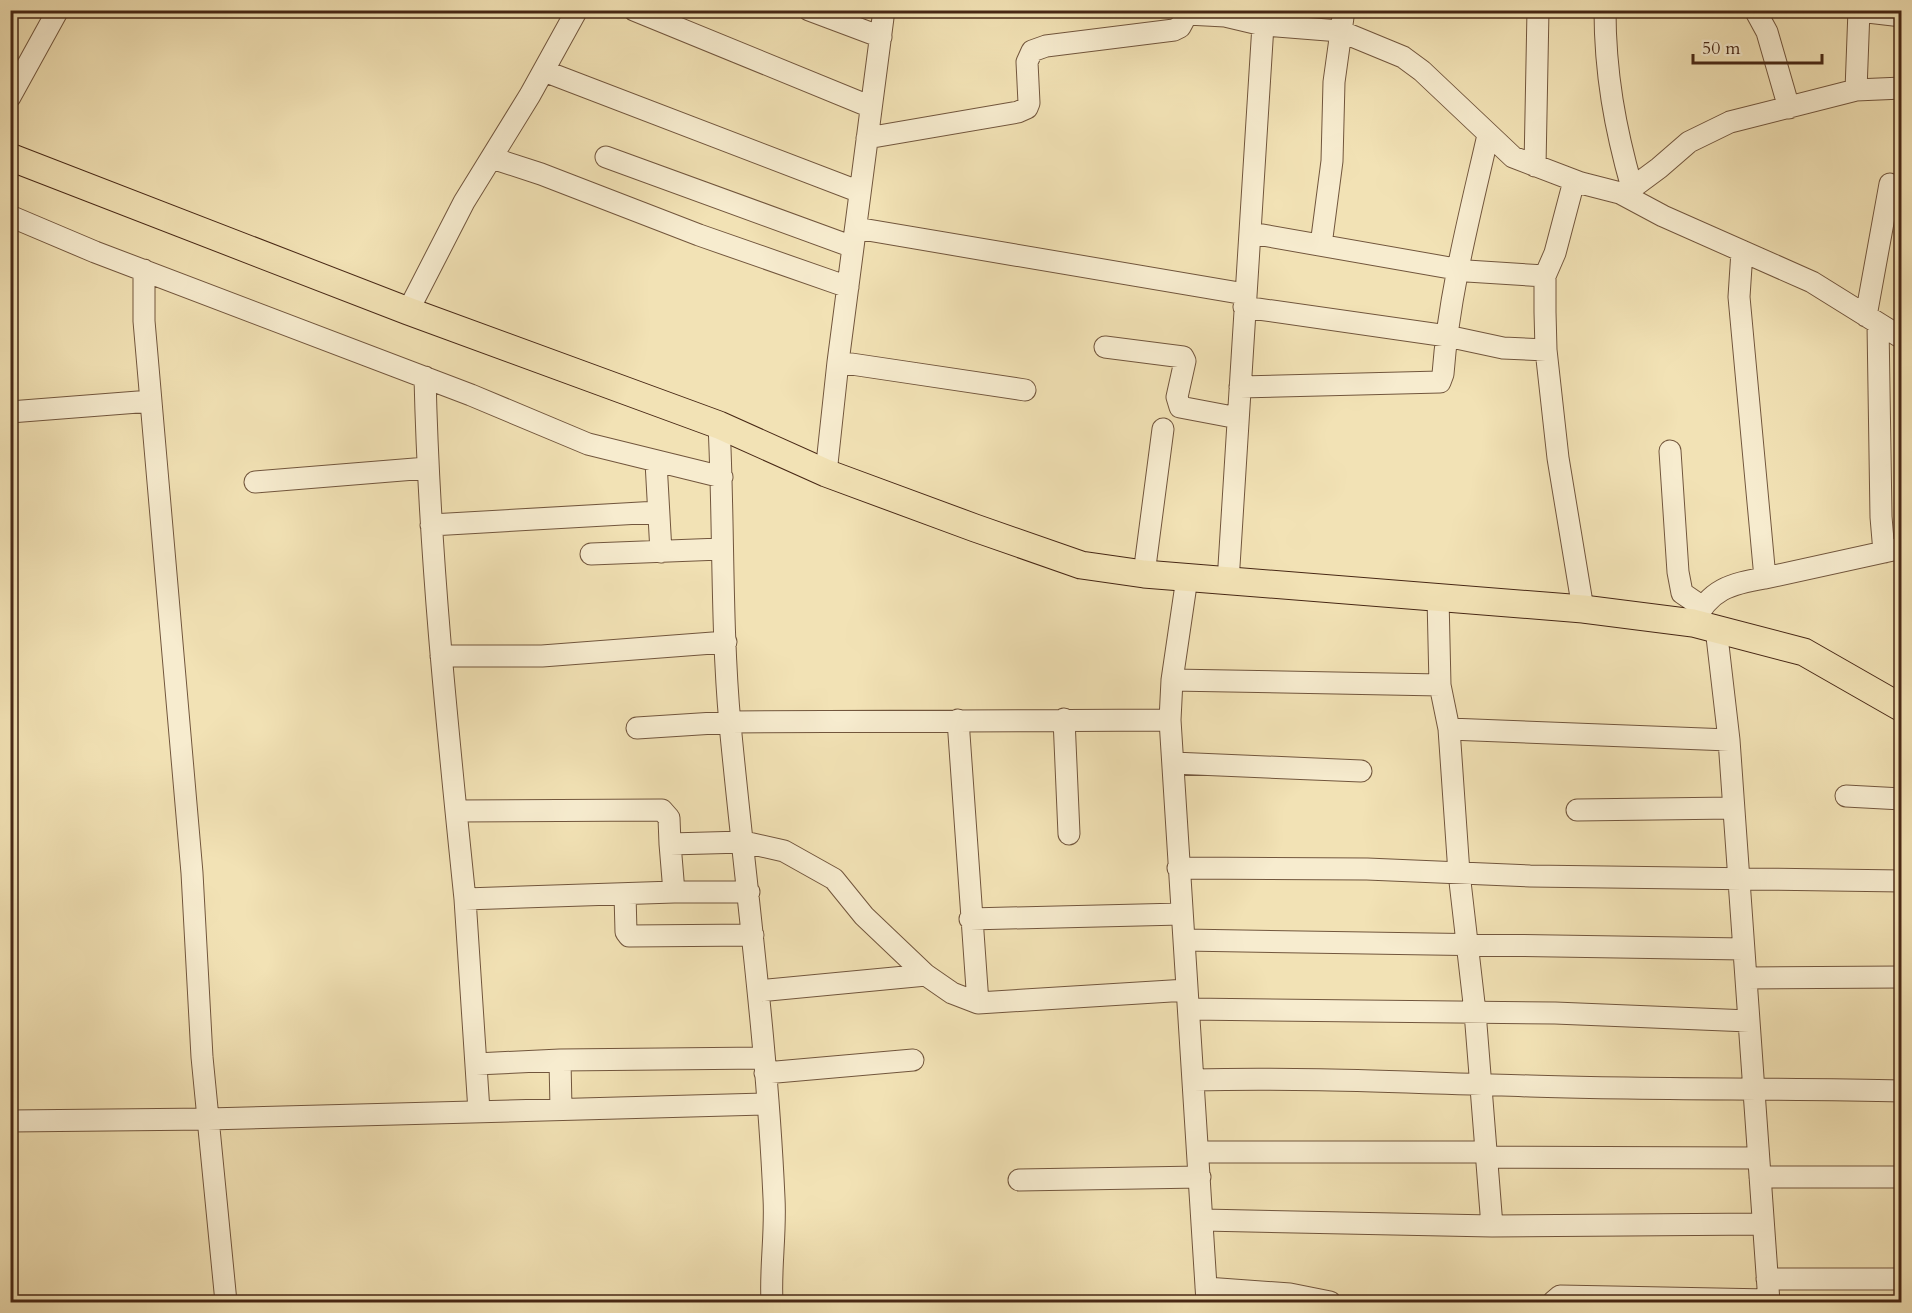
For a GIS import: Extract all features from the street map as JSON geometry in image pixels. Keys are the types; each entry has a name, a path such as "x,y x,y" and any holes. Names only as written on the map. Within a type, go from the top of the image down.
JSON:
{"main road":[{"path":"10,157 408,310 719,425 826,472 1075,563 1144,574 1228,582 1703,619 1804,652 1902,708"}],"street":[{"path":"10,97 58,10"},
{"path":"408,310 464,202 544,71 577,10"},
{"path":"634,10 871,107"},
{"path":"809,10 881,37"},
{"path":"826,472 884,10"},
{"path":"1535,166 1538,10"},
{"path":"1605,10 1603,38 1626,190"},
{"path":"1755,10 1767,32 1788,108"},
{"path":"1856,90 1859,11 1902,16"},
{"path":"867,138 1018,112 1027,108 1029,104 1027,62 1032,51 1046,46 1174,30 1180,27 1186,12 1225,16 1263,25 1342,21 1403,57 1422,71 1513,157 1574,181 1626,190 1663,216 1812,282 1902,338"},
{"path":"1322,245 1332,161 1334,82 1342,21"},
{"path":"1228,582 1263,25"},
{"path":"544,71 860,192"},
{"path":"1626,190 1708,130 1754,114 1788,108 1856,90 1902,88"},
{"path":"1240,387 1436,383 1443,377 1452,291 1488,135"},
{"path":"606,157 854,238 1244,301 1447,336 1503,348 1546,350"},
{"path":"492,158 541,174 699,235 848,287"},
{"path":"1574,181 1553,259 1545,276 1546,350 1558,458 1583,609"},
{"path":"1703,619 1720,590 1741,582 1893,550 1881,517 1872,320 1890,184"},
{"path":"10,216 144,270 425,377 588,444 722,477"},
{"path":"1251,233 1458,269 1545,276"},
{"path":"1742,251 1738,273 1739,297 1765,578"},
{"path":"144,270 144,321 192,873 208,1119 226,1302"},
{"path":"1105,347 1183,357 1185,361 1178,397 1180,407 1238,418"},
{"path":"838,362 1025,390"},
{"path":"425,377 431,525 441,656 465,899 479,1111"},
{"path":"10,412 151,401"},
{"path":"719,425 722,477 721,549 730,722 749,892 775,1201 772,1302"},
{"path":"1144,574 1163,429"},
{"path":"1670,451 1678,572 1682,592 1703,619 1729,740 1768,1294"},
{"path":"656,462 661,552"},
{"path":"255,482 427,468"},
{"path":"431,525 658,512"},
{"path":"591,554 721,549"},
{"path":"1186,578 1172,680 1170,720 1181,914 1200,1152 1207,1295 1290,1294 1330,1302"},
{"path":"1438,598 1440,685 1449,729 1459,873 1475,1012 1492,1226"},
{"path":"441,656 542,656 726,642"},
{"path":"1172,680 1440,685"},
{"path":"1064,719 1069,834"},
{"path":"958,720 970,919 978,1003"},
{"path":"637,728 730,722 1170,720"},
{"path":"1449,729 1729,740"},
{"path":"1173,763 1361,771"},
{"path":"1846,796 1902,799"},
{"path":"1576,810 1733,808"},
{"path":"456,811 662,810 669,818 674,892"},
{"path":"670,844 744,842 784,851 834,879 864,916 927,975 952,993 978,1003 1188,1000 1749,1021"},
{"path":"1178,868 1367,869 1459,873 1902,881"},
{"path":"465,899 674,892 749,892"},
{"path":"625,894 626,932 629,936 753,935"},
{"path":"970,919 1181,914"},
{"path":"1184,940 1743,949"},
{"path":"758,991 927,975"},
{"path":"1746,978 1902,977"},
{"path":"476,1064 560,1060 764,1066 914,1060"},
{"path":"560,1060 561,1109"},
{"path":"1194,1080 1264,1078 1902,1091"},
{"path":"10,1121 208,1119 768,1104"},
{"path":"1200,1152 1485,1155 1759,1167 1902,1177"},
{"path":"1019,1180 1200,1178"},
{"path":"1203,1220 1492,1226 1763,1224"},
{"path":"1553,1302 1560,1296 1768,1294 1902,1279"}]}
